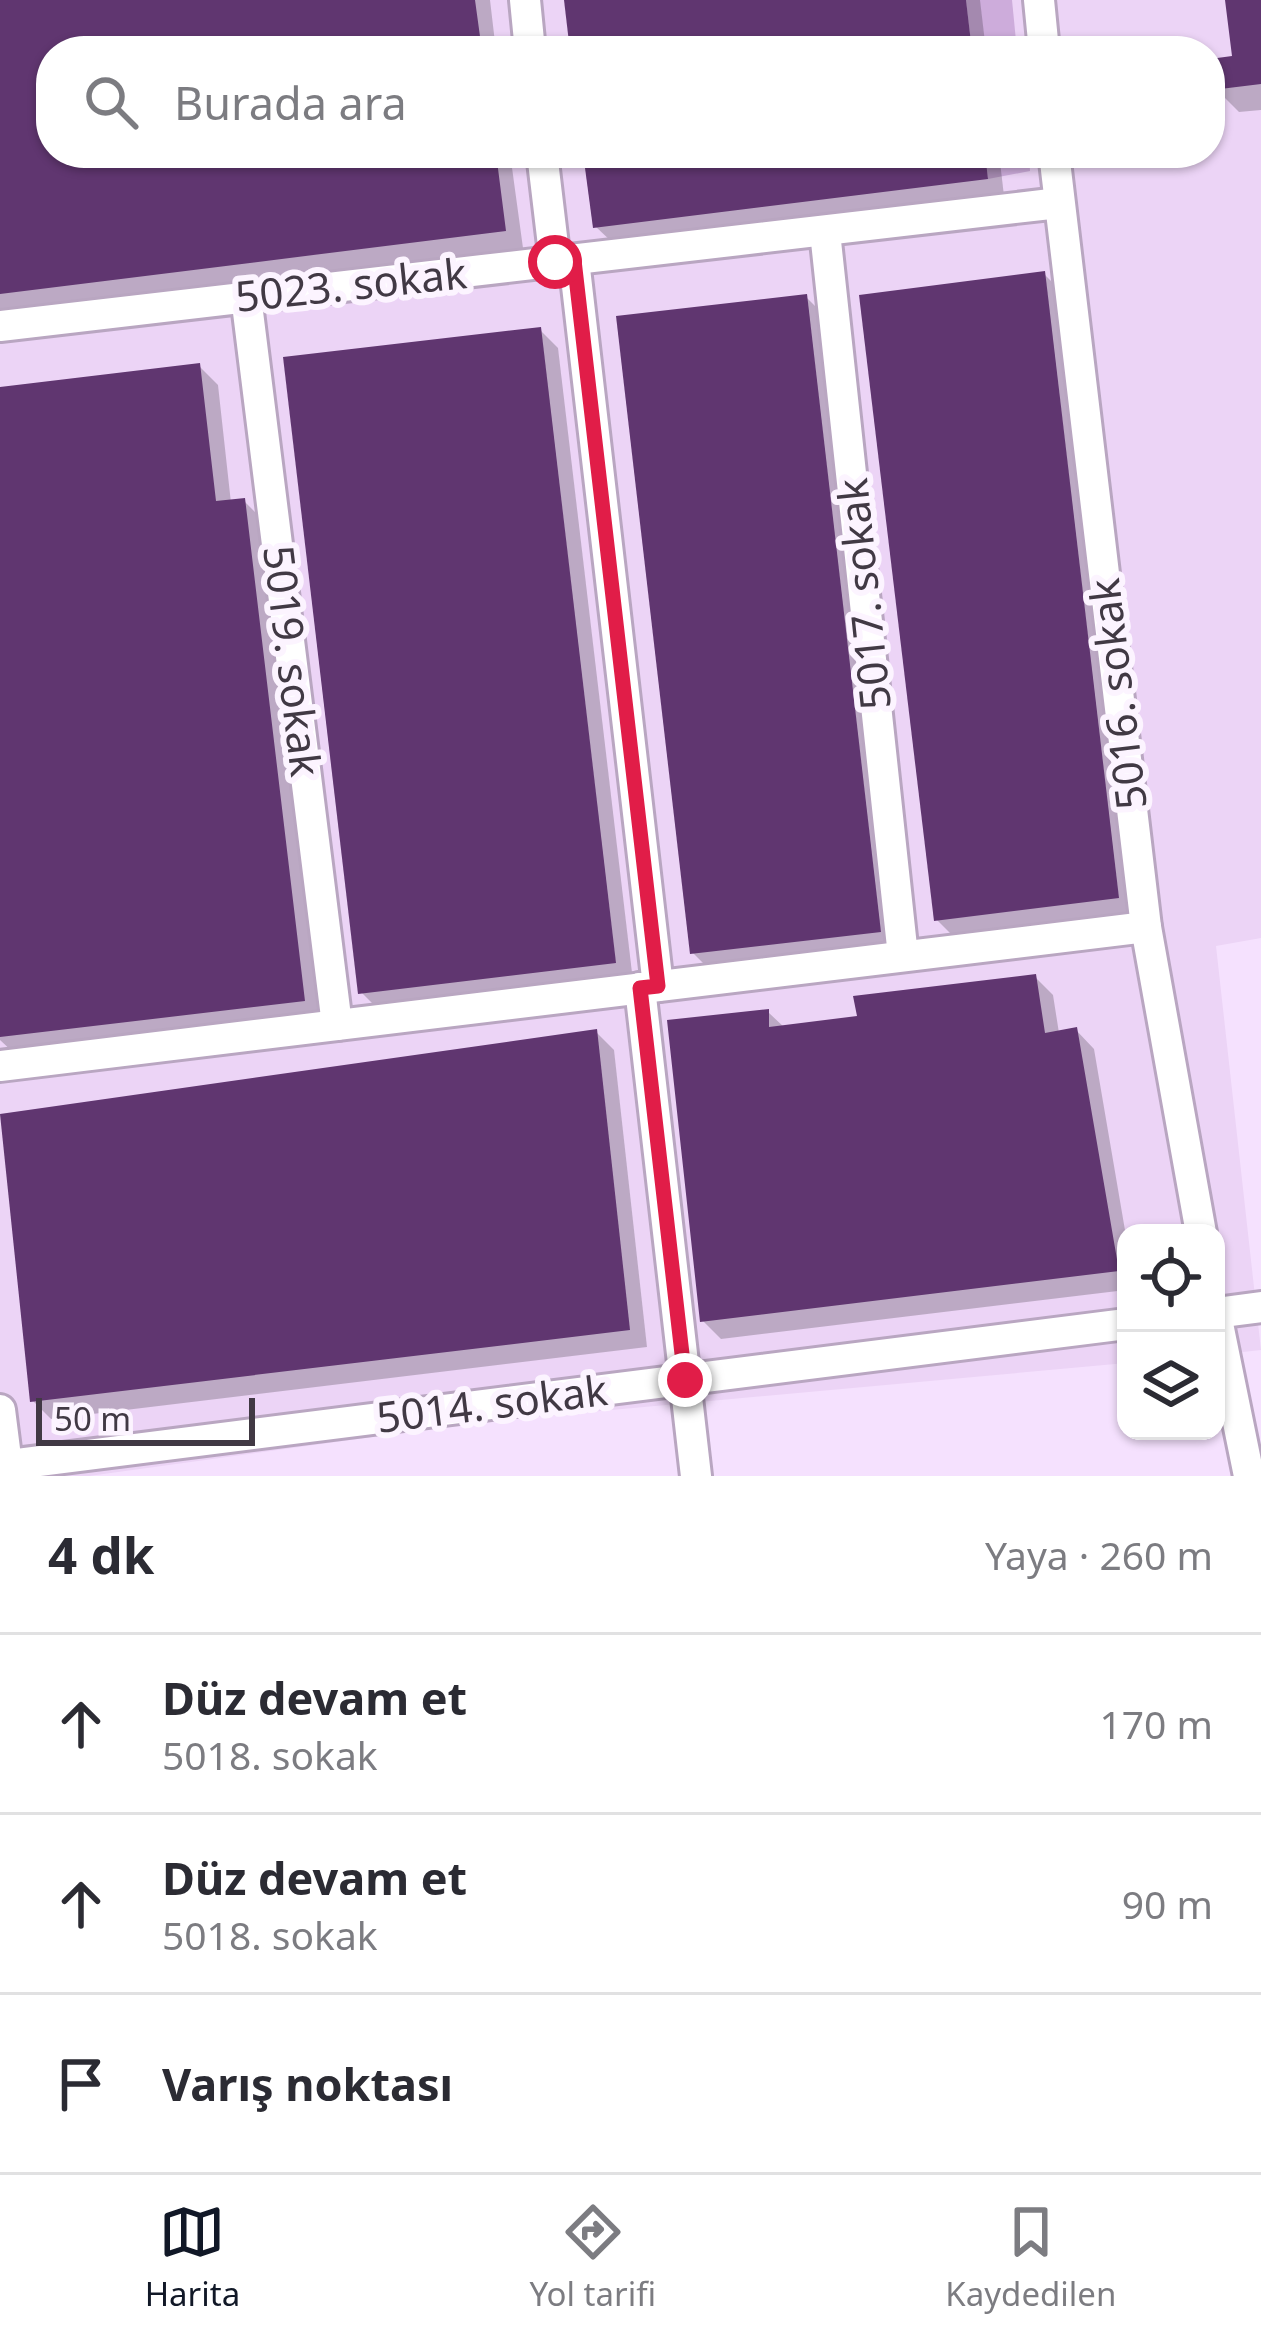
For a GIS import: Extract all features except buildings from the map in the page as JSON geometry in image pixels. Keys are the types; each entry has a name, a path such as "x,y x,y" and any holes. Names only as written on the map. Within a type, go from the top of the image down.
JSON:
{"street":[{"path":"524,0 528,36"},
{"path":"1039,0 1043,36"},
{"path":"545,168 564,261 649,987 696,1476"},
{"name":"5016. sokak","path":"1056,168 1146,927 1199,1224"},
{"name":"5023. sokak","path":"0,326 1059,203"},
{"name":"5017. sokak","path":"825,232 903,956"},
{"name":"5019. sokak","path":"246,296 337,1025"},
{"path":"0,1066 1146,927"},
{"path":"1225,1313 1261,1307"},
{"name":"5014. sokak","path":"4,1466 152,1462 685,1380 1117,1325"},
{"path":"1220,1332 1249,1476"},
{"path":"0,1410 4,1466"}],"shaded area":[{"path":"0,0 1261,0 1261,938 1216,946 1261,1350 1225,1354 1225,1224 1117,1224 1117,1364 481,1422 89,1476 0,1476"},
{"path":"966,0 1012,0 1016,36 970,36"},
{"path":"987,168 1030,168 1030,171 988,179"}],"route":[{"path":"555,262 574,260 658,986 640,988 685,1380"}]}
